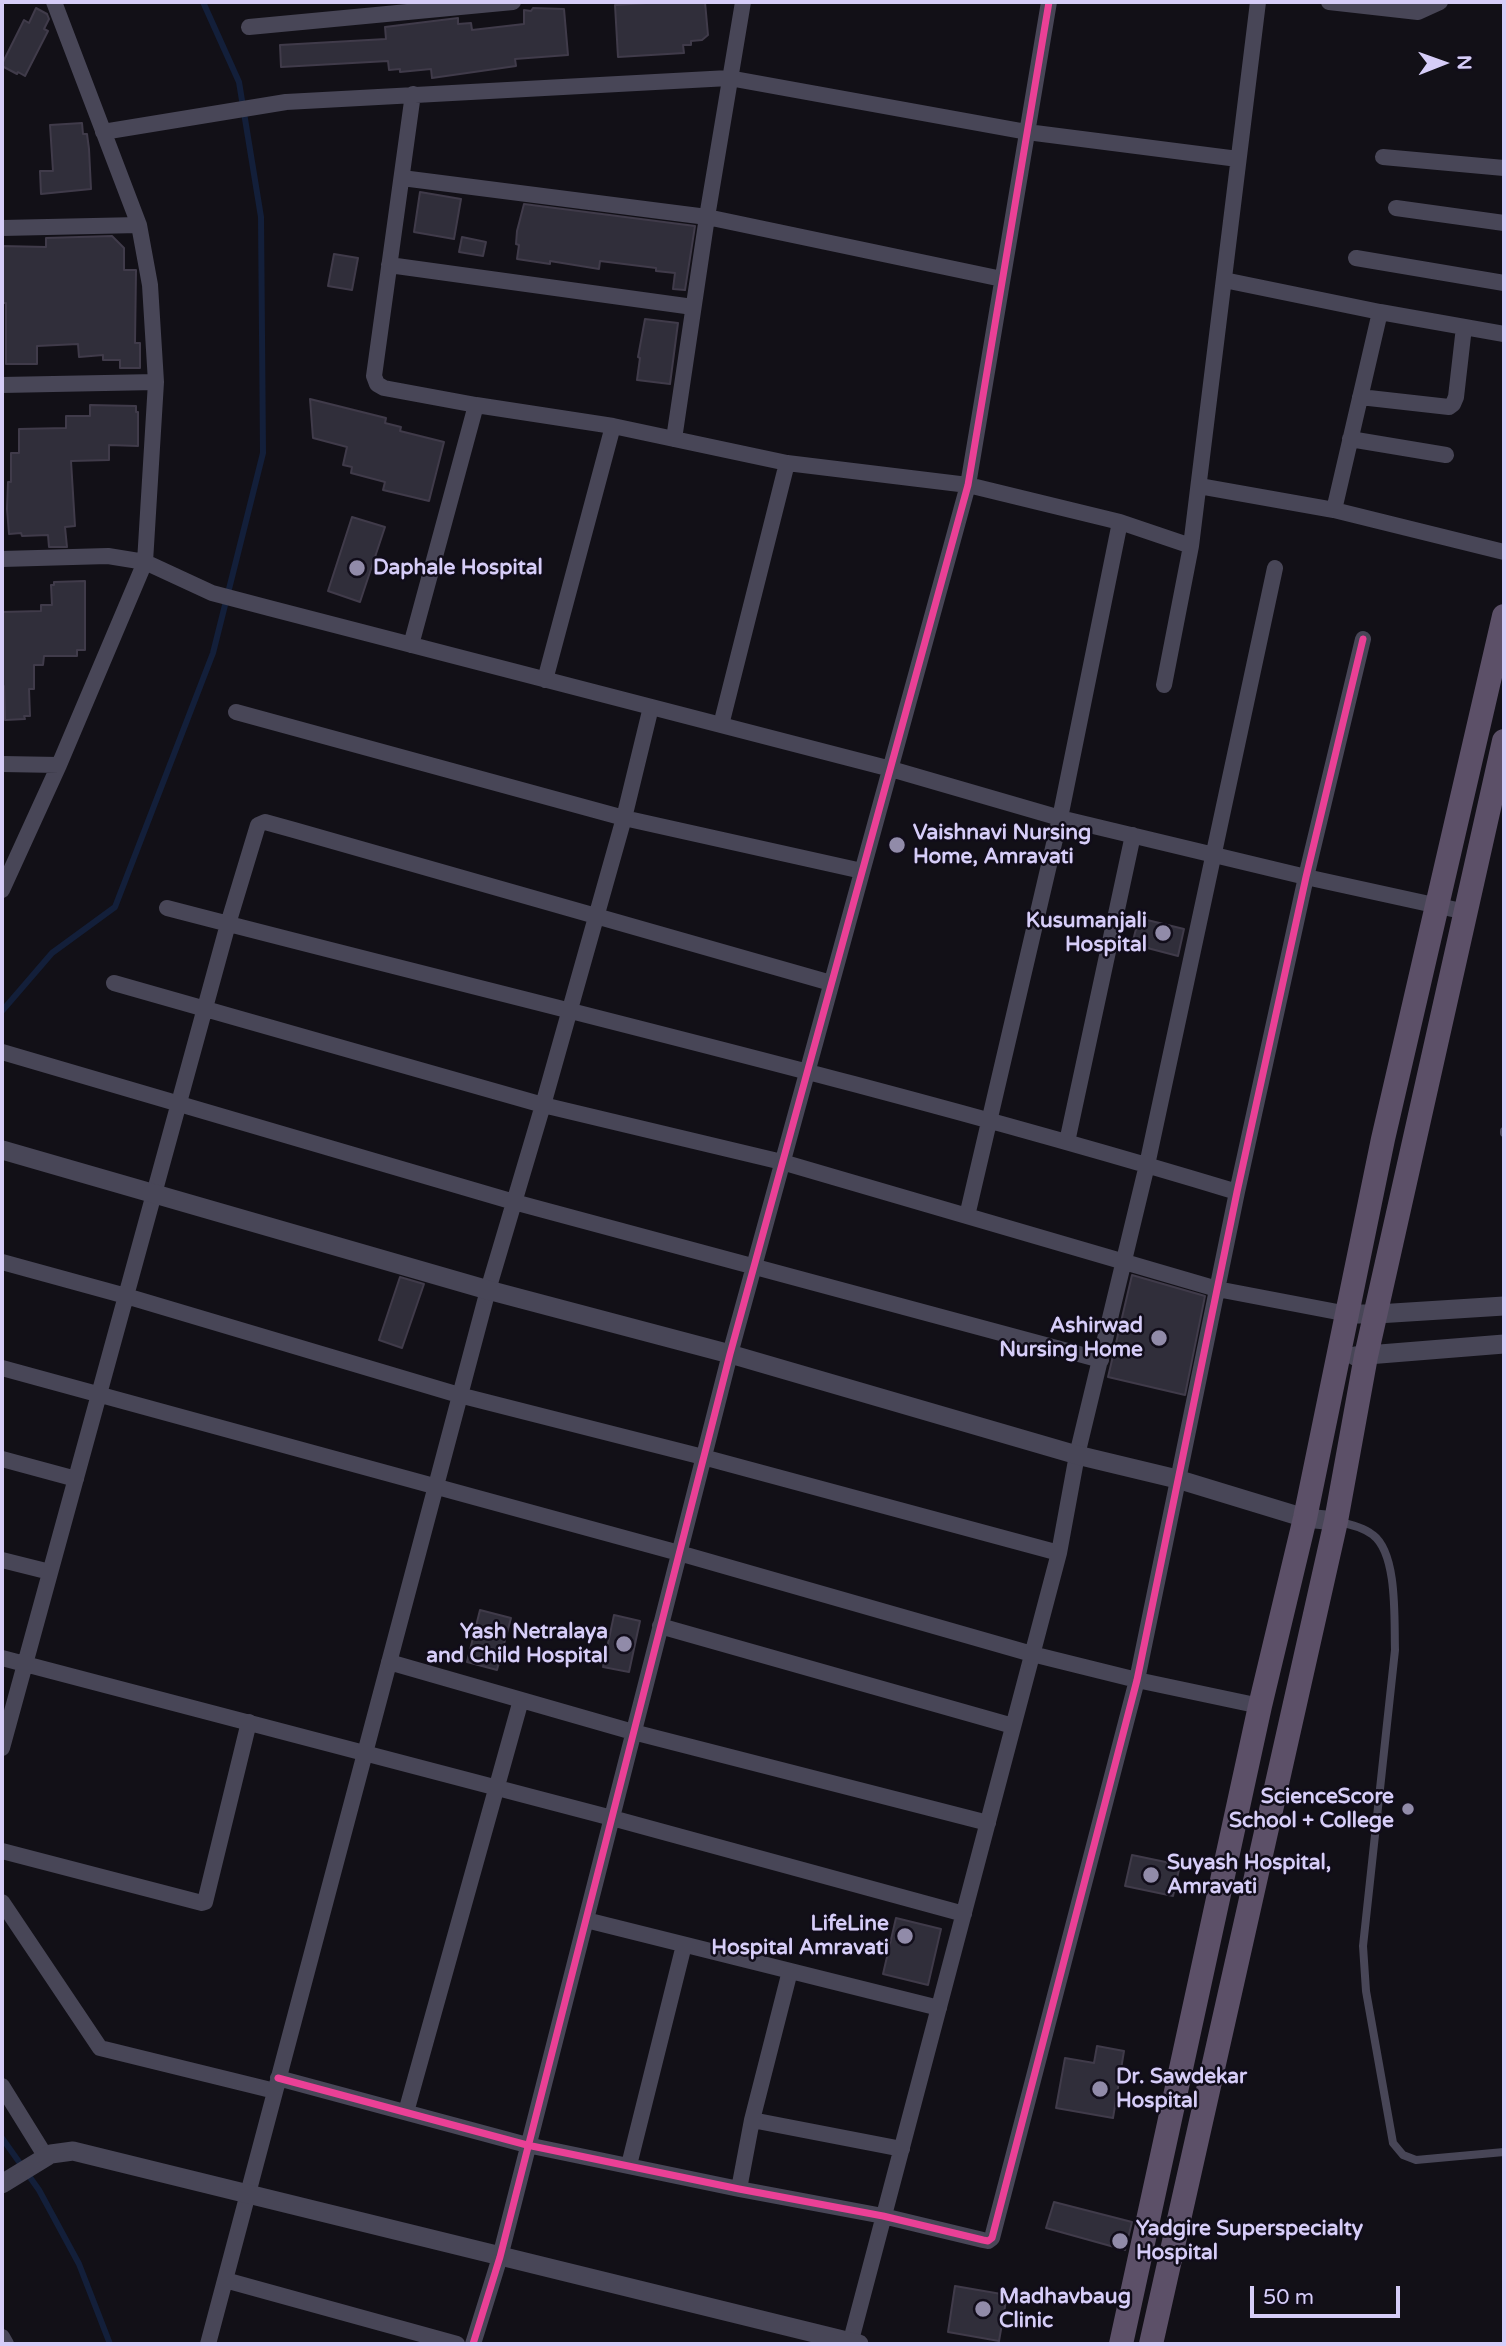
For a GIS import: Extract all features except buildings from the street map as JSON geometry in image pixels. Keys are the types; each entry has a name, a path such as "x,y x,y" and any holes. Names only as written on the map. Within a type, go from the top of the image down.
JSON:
{"main road":[{"path":"1121,2344 1260,1706 1305,1518 1383,1139 1504,616"},
{"path":"1151,2344 1336,1521 1366,1356 1504,741"}],"street":[{"path":"2,890 60,765 145,562 156,382 150,285 139,225 54,2"},
{"path":"249,27 513,2"},
{"path":"674,439 743,2"},
{"path":"473,2344 500,2258 730,1354 968,485 1049,2"},
{"path":"1164,685 1191,546 1258,2"},
{"path":"1329,2 1418,12 1440,2"},
{"path":"103,132 286,102 729,78 1027,132 1238,159"},
{"path":"413,94 374,376 377,384 384,388 476,405 612,426 787,463 968,485 1120,522 1191,546"},
{"path":"1383,157 1504,168"},
{"path":"402,178 707,217 1002,279"},
{"path":"1396,208 1504,223"},
{"path":"2,228 139,225"},
{"path":"1356,258 1504,283"},
{"path":"389,265 693,307"},
{"path":"1224,280 1504,334"},
{"path":"1334,510 1380,312"},
{"path":"1360,397 1449,407 1455,397 1464,327"},
{"path":"2,385 156,382"},
{"path":"411,645 476,405"},
{"path":"545,680 612,426"},
{"path":"1350,439 1446,455"},
{"path":"721,725 787,463"},
{"path":"1199,486 1334,510 1504,552"},
{"path":"967,1216 1060,818 1120,522"},
{"path":"2,559 108,556 145,562 212,593 891,769 1060,818 1466,912"},
{"path":"5,2182 51,2154 73,2151 853,2344 883,2216 1059,1553 1077,1455 1147,1164 1275,568"},
{"path":"2,1902 100,2048 406,2112 527,2145 883,2216 988,2241 992,2238 1137,1680 1237,1192 1306,877 1363,639"},
{"path":"208,2344 459,1395 624,818 651,707"},
{"path":"236,712 624,818 862,871"},
{"path":"2,764 60,765"},
{"path":"2,1744 228,924 258,825 265,822 831,984"},
{"path":"1067,1143 1133,835"},
{"path":"167,908 570,1010 1147,1164 1237,1192"},
{"path":"114,983 543,1105 782,1161 1217,1289 1348,1314 1504,1306"},
{"path":"2,1052 514,1202 1101,1360"},
{"path":"2,1150 488,1290 730,1354 1077,1455 1177,1479 1305,1518 1336,1521"},
{"path":"2,1262 459,1395 703,1457 1059,1553"},
{"path":"1339,1357 1504,1344"},
{"path":"2,1368 679,1553 1032,1654 1260,1706"},
{"path":"2,1459 76,1479"},
{"path":"2,1560 50,1572"},
{"path":"660,1626 1013,1727"},
{"path":"2,1658 365,1752 964,1914"},
{"path":"388,1662 633,1732 988,1823"},
{"path":"406,2112 521,1700"},
{"path":"2,1851 205,1902 248,1722"},
{"path":"586,1920 939,2008"},
{"path":"629,2165 684,1945"},
{"path":"739,2189 752,2120 790,1971"},
{"path":"2,2086 41,2160"},
{"path":"752,2120 902,2149"},
{"path":"225,2280 457,2344"},
{"path":"2,2337 6,2344"}],"lane":[{"path":"1336,1521 1357,1526 1374,1535 1382,1545 1390,1568 1395,1650 1363,1946 1366,1991 1393,2143 1403,2155 1416,2160 1504,2152"}],"waterway":[{"path":"2,1011 52,953 115,907 213,653 263,453 261,217 239,82 203,2"},
{"path":"2,2138 39,2190 79,2264 110,2344"}],"cycle path":[{"path":"473,2344 500,2257 730,1354 968,485 1049,2"},
{"path":"278,2078 527,2145 883,2216 988,2241 992,2238 1137,1680 1237,1192 1306,877 1363,639"}],"place":[{"name":"Daphale Hospital","path":"357,568"},
{"name":"Vaishnavi Nursing Home, Amravati","path":"897,845"},
{"name":"Kusumanjali Hospital","path":"1163,933"},
{"name":"Ashirwad Nursing Home","path":"1159,1338"},
{"name":"Yash Netralaya and Child Hospital","path":"624,1644"},
{"name":"ScienceScore School + College","path":"1408,1809"},
{"name":"Suyash Hospital, Amravati","path":"1151,1875"},
{"name":"LifeLine Hospital Amravati","path":"905,1936"},
{"name":"Dr. Sawdekar Hospital","path":"1100,2089"},
{"name":"Yadgire Superspecialty Hospital","path":"1120,2241"},
{"name":"Madhavbaug Clinic","path":"983,2309"}]}
